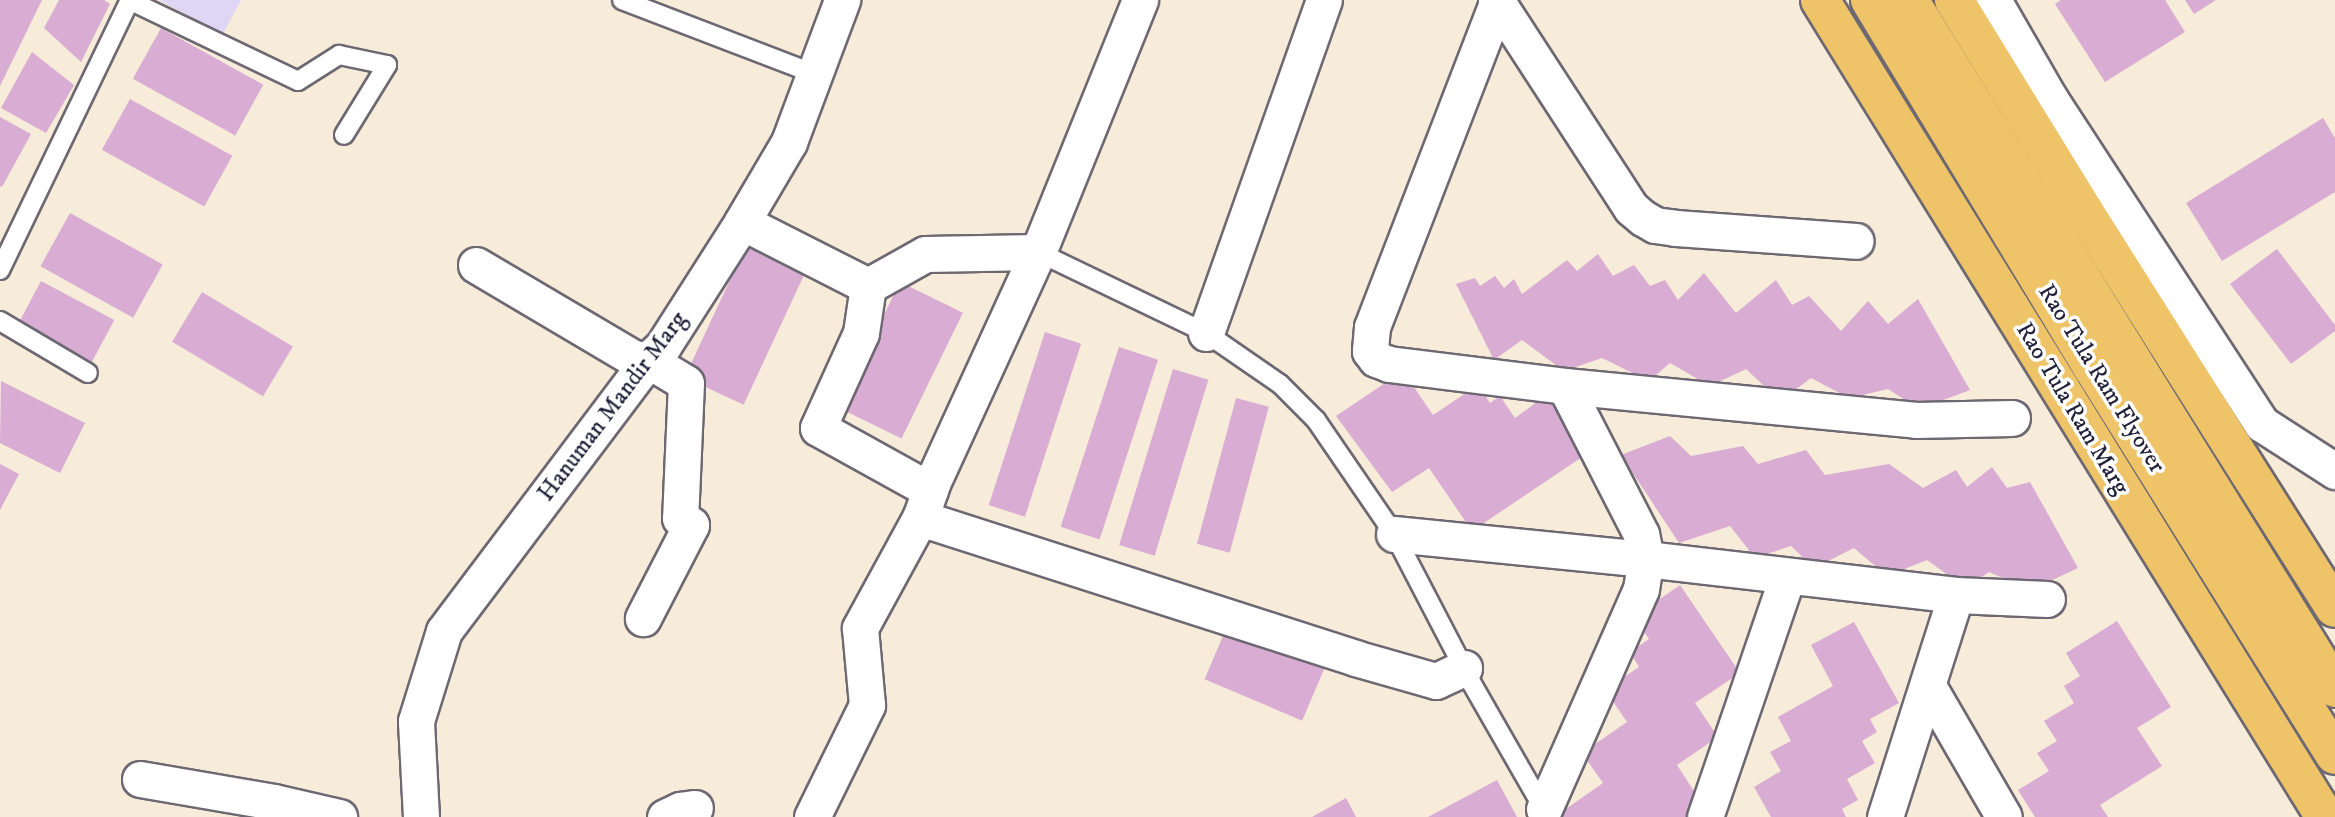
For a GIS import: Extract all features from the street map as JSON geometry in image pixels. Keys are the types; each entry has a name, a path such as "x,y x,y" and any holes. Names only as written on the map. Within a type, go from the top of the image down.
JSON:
{"main road":[{"name":"Rao Tula Ram Marg","path":"1820,0 2325,817"},
{"name":"Rao Tula Ram Flyover","path":"1870,0 2092,368 2335,755"},
{"name":"Rao Tula Ram Flyover","path":"1909,0 2335,688"},
{"path":"1954,0 2335,608"},
{"path":"2263,494 2335,562"}],"street":[{"name":"Hanuman Mandir Marg","path":"421,817 416,721 444,631 648,360 663,346 742,222 789,142 842,0"},
{"path":"812,817 867,705 860,628 925,504 1038,252 1140,0"},
{"path":"1206,333 1324,0"},
{"path":"1993,0 2050,99 2262,424 2335,471"},
{"path":"1497,1 1631,208 1643,218 1665,227 1856,241"},
{"path":"1497,1 1372,327 1370,351 1376,359 1389,364 1565,386 1916,420 2012,418"},
{"path":"742,222 868,286"},
{"path":"868,286 925,254 1038,252"},
{"path":"476,265 633,358 648,360 686,383 680,518 691,525 643,618"},
{"path":"868,286 861,333 818,428 925,504 1355,658 1436,681 1464,667"},
{"path":"1546,813 1641,589 1646,559 1641,534 1565,386"},
{"path":"1394,534 1646,559 1956,595 2047,599"},
{"path":"1705,817 1787,577"},
{"path":"1885,817 1956,595"},
{"path":"1928,686 2004,817"},
{"path":"140,779 274,802 340,817"}],"lane":[{"path":"0,270 131,0 298,81 339,55 387,65 344,135"},
{"path":"622,0 815,74"},
{"path":"1038,252 1206,333 1280,384 1316,420 1394,534 1464,667 1546,813"},
{"path":"0,321 88,373"}],"shaded area":[{"path":"159,0 241,0 223,34"}],"building":[{"path":"0,0 42,0 0,86"},
{"path":"59,0 104,0 110,4 81,62 44,28"},
{"path":"2061,0 2165,0 2185,32 2105,82 2055,4"},
{"path":"2185,0 2216,0 2194,14"},
{"path":"161,28 263,85 235,135 133,79"},
{"path":"32,52 74,85 46,133 1,108"},
{"path":"130,99 232,156 204,206 102,150"},
{"path":"0,117 31,134 2,187 0,186"},
{"path":"2323,118 2335,138 2335,192 2222,261 2186,203"},
{"path":"70,213 163,264 133,318 40,266"},
{"path":"751,235 810,262 744,405 685,377"},
{"path":"2277,249 2335,325 2335,331 2291,364 2230,284"},
{"path":"1598,254 1613,276 1634,265 1650,286 1665,280 1678,300 1704,273 1736,313 1776,280 1792,305 1809,296 1841,331 1868,301 1888,324 1918,299 1970,390 1919,409 1888,389 1849,398 1811,378 1780,401 1746,369 1710,386 1670,363 1649,381 1602,358 1564,371 1522,340 1494,360 1456,284 1475,278 1480,286 1495,276 1504,288 1514,279 1522,294 1567,260 1577,271"},
{"path":"41,281 114,320 91,364 18,325"},
{"path":"900,282 963,313 902,439 839,408"},
{"path":"202,292 293,347 263,396 172,342"},
{"path":"1045,332 1081,344 1025,517 989,505"},
{"path":"1119,347 1158,360 1100,539 1061,527"},
{"path":"1173,369 1208,380 1155,556 1119,545"},
{"path":"1403,371 1433,415 1478,385 1490,403 1500,396 1515,418 1548,394 1588,453 1472,531 1429,468 1392,492 1336,416"},
{"path":"1,381 85,423 60,473 0,443"},
{"path":"1236,398 1269,407 1230,553 1197,544"},
{"path":"1670,436 1691,456 1743,446 1758,464 1806,450 1825,475 1889,464 1923,488 1956,470 1967,487 1992,467 2007,488 2030,482 2078,568 2031,590 1989,572 1966,588 1927,560 1887,576 1854,548 1814,568 1791,546 1755,558 1730,526 1679,543 1621,455"},
{"path":"0,464 19,474 0,510"},
{"path":"1680,585 1740,673 1695,703 1718,737 1677,765 1703,805 1685,817 1563,817 1560,813 1603,783 1582,753 1627,722 1605,690 1639,667 1630,652 1649,639 1634,617"},
{"path":"2117,621 2171,707 2137,728 2162,766 2100,805 2108,817 2035,817 2018,790 2049,771 2037,753 2057,741 2044,721 2074,703 2064,686 2080,676 2066,653"},
{"path":"1854,622 1899,703 1870,719 1877,732 1862,741 1875,763 1847,779 1858,800 1842,809 1846,817 1771,817 1754,787 1781,771 1770,752 1791,741 1778,717 1833,686 1811,645"},
{"path":"1228,624 1326,665 1302,721 1205,679"},
{"path":"1497,780 1517,817 1428,817"},
{"path":"1346,798 1356,817 1312,817"}]}
